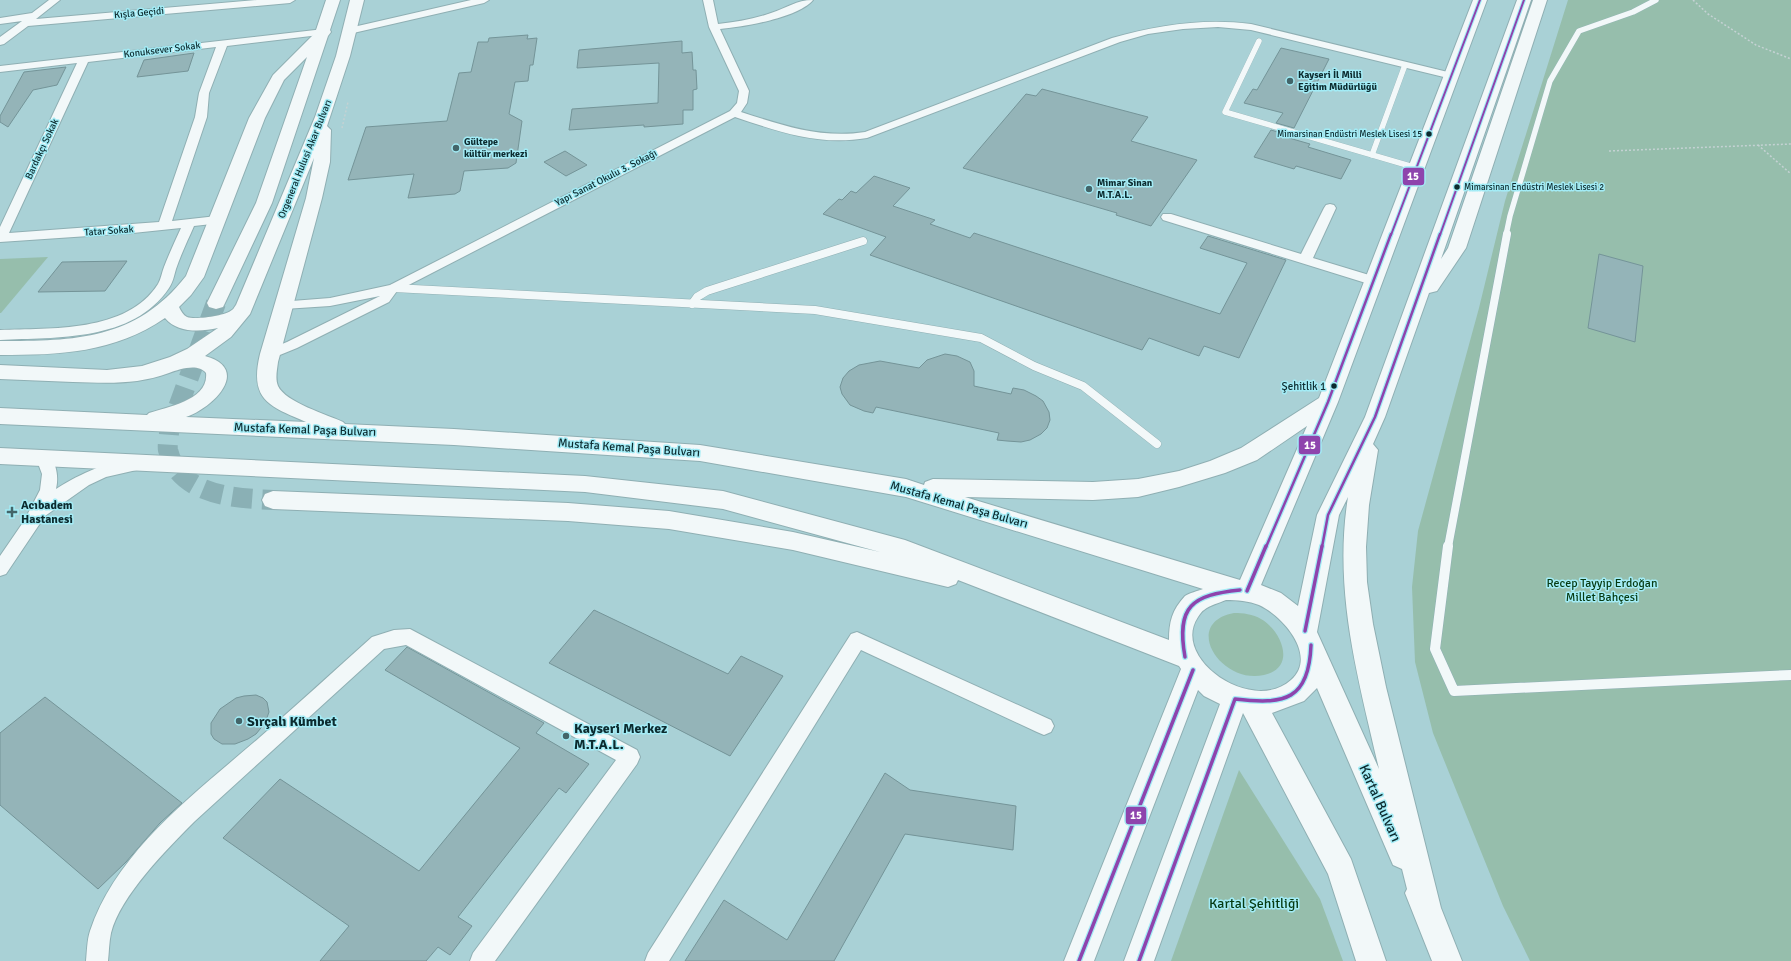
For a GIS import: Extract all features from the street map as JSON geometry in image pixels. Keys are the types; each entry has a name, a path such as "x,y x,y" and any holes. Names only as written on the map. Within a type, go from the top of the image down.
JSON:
{"main road":[{"name":"Orgeneral Hulusi Akar Bulvarı","path":"216,303 264,203 324,32 333,0"},
{"name":"Orgeneral Hulusi Akar Bulvarı","path":"171,364 187,357 215,341 226,332 241,314 323,117 343,56 357,0"},
{"path":"1244,591 1328,402 1480,0"},
{"path":"1308,638 1328,515 1371,427 1524,0"},
{"path":"1413,313 1457,248 1540,0"},
{"path":"0,348 58,347 91,343 126,331 151,318 180,296 195,277 257,118 278,78 324,32"},
{"path":"323,117 322,162 314,198 265,373 267,387 280,402 346,432"},
{"path":"168,306 174,317 188,323 203,324 219,322 241,314"},
{"path":"0,372 125,376 141,374 171,364 191,361 207,364 216,370 218,375 217,381 209,394 194,405 175,413 130,423"},
{"path":"906,488 1093,491 1138,488 1179,479 1217,467 1249,454 1328,402"},
{"name":"Mustafa Kemal Paşa Bulvarı","path":"0,416 454,437 700,453 906,488 1244,591"},
{"path":"1371,427 1354,528 1356,595 1361,633 1426,907"},
{"path":"0,456 585,484 723,500 905,549 1027,596 1189,664"},
{"path":"273,500 568,512 669,520 793,541 1027,596"},
{"path":"1225,590 1244,591 1271,599 1284,608 1296,619 1308,638 1313,659 1311,672 1306,683 1296,693 1283,700 1268,703 1244,701 1219,692 1205,682 1189,664 1181,643 1180,630 1183,618 1190,607 1199,599 1212,593 1225,590"},
{"name":"Kartal Bulvarı","path":"1308,638 1426,907 1447,961"},
{"path":"1079,961 1189,664"},
{"path":"1139,961 1244,701"},
{"path":"1244,701 1341,869 1371,961"}],"street":[{"path":"0,42 55,0"},
{"name":"Kışla Geçidi","path":"24,23 255,1 290,0"},
{"path":"349,31 484,0"},
{"path":"708,0 714,27 744,91 742,103 734,113 810,137 833,140 858,138 867,135 1116,40 1154,30 1213,24 1231,24 1251,27 1452,76"},
{"path":"714,27 761,20 787,11 808,0"},
{"path":"0,21 34,15"},
{"name":"Konuksever Sokak","path":"0,69 324,32"},
{"path":"164,226 201,117 204,93 223,43"},
{"name":"Bardakçı Sokak","path":"0,238 84,60"},
{"name":"Yapı Sanat Okulu 3. Sokağı","path":"284,305 330,302 394,288 734,113"},
{"path":"1305,260 1330,208"},
{"path":"1167,217 1374,281"},
{"name":"Tatar Sokak","path":"0,238 164,226 217,220"},
{"path":"0,334 78,331 100,327 138,311 153,299 163,287 189,223"},
{"name":"Yapı Sanat Okulu 3. Sokağı","path":"270,354 292,345 384,299 394,288"},
{"path":"0,569 39,511 50,480 44,458"},
{"path":"39,511 66,491 90,477 104,472 146,463"},
{"path":"97,961 98,938 104,919 120,893 151,853 199,804 378,643 392,637 400,636 410,637 630,757 481,961"},
{"path":"656,961 857,640 1044,726"}],"lane":[{"path":"1656,0 1633,12 1579,31 1550,82 1510,216 1448,544 1435,649 1454,691 1791,675"},
{"path":"1258,41 1225,112 1417,168"},
{"path":"1372,155 1405,65"},
{"path":"692,304 697,297 707,291 863,241"},
{"path":"394,288 815,310 981,338 1034,366 1083,386 1157,444"}],"path":[{"path":"1693,0 1708,14 1756,45 1791,59"},
{"path":"1609,151 1791,144"},
{"path":"1758,145 1791,174"}],"green space":[{"name":"Recep Tayyip Erdoğan Millet Bahçesi","path":"1568,0 1791,0 1791,961 1530,961 1503,906 1433,733 1415,662 1412,587 1418,531 1479,308 1505,201"},
{"path":"48,257 1,313 0,313 0,259"},
{"path":"1234,613 1248,614 1258,617 1269,625 1275,632 1283,649 1283,657 1280,665 1274,671 1264,675 1248,676 1234,671 1222,662 1213,652 1209,640 1210,628 1218,619"},
{"name":"Kartal Şehitliği","path":"1239,770 1320,899 1343,961 1171,961"}],"building":[{"path":"528,35 527,39 537,38 533,65 530,65 528,81 515,82 509,114 522,121 516,163 508,168 464,171 460,191 455,194 408,198 414,174 348,180 366,127 447,121 459,73 471,72 478,42 488,42 489,38"},
{"path":"682,41 682,53 692,52 693,70 696,70 697,89 693,90 693,110 683,110 683,124 569,130 572,109 658,103 659,63 577,68 579,50"},
{"name":"Kayseri İl Milli Eğitim Müdürlüğü","path":"1281,48 1329,59 1294,128 1276,123 1283,113 1244,103 1253,89 1257,90"},
{"path":"194,53 188,71 137,77 144,60"},
{"path":"66,67 57,85 33,90 8,127 0,122 0,116 24,72"},
{"path":"1042,89 1148,117 1131,141 1197,160 1151,226 1116,215 1117,213 963,168 1026,94 1036,96"},
{"path":"1271,130 1291,136 1289,138 1310,144 1308,147 1351,160 1341,179 1296,166 1294,169 1254,157"},
{"path":"565,151 587,165 566,176 544,162"},
{"path":"874,176 910,188 893,206 935,220 930,224 970,238 974,233 1220,314 1247,263 1200,248 1208,236 1286,260 1239,358 1204,346 1199,356 1149,338 1142,350 870,255 886,237 823,214 839,199 842,200 851,191 856,193"},
{"path":"1599,254 1643,266 1635,342 1588,328"},
{"path":"127,261 105,291 38,292 62,262"},
{"path":"945,354 957,356 970,362 974,371 974,386 1011,394 1013,388 1024,390 1043,401 1049,412 1050,420 1047,428 1041,434 1030,440 1021,442 997,440 999,433 876,407 873,413 864,411 850,405 842,394 840,387 843,378 849,371 859,365 880,361 919,368 927,360"},
{"path":"594,610 728,674 741,656 783,676 730,756 549,663"},
{"path":"407,647 544,723 536,733 589,764 566,793 559,788 458,917 472,926 450,955 438,947 426,961 320,961 349,926 223,838 280,779 419,871 520,748 385,670"},
{"name":"Sırçalı Kümbet","path":"256,695 263,698 267,702 269,712 265,723 256,734 235,744 222,744 214,739 211,734 211,723 220,709 236,698"},
{"path":"45,697 182,803 160,823 126,862 98,889 0,805 0,733"},
{"path":"885,773 910,790 1016,806 1013,850 905,834 834,961 685,961 724,900 787,940"}],"tunnel":[{"path":"216,303 169,432 168,450 174,465 184,477 196,486 210,492 242,498 273,500"}],"transit line":[{"name":"15","path":"1247,591 1328,402 1480,0"},
{"name":"15","path":"1305,631 1328,515 1375,417 1524,0"},
{"name":"15","path":"1185,657 1182,640 1182,626 1185,615 1190,606 1210,595 1240,590"},
{"name":"15","path":"1139,961 1235,699 1267,702 1280,700 1291,695 1300,688 1307,677 1310,663 1311,645"},
{"name":"15","path":"1079,961 1193,670"}],"place":[{"name":"Kayseri İl Milli Eğitim Müdürlüğü","path":"1290,81"},
{"name":"Mimarsinan Endüstri Meslek Lisesi 15","path":"1429,134"},
{"name":"Gültepe kültür merkezi","path":"456,148"},
{"name":"Mimarsinan Endüstri Meslek Lisesi 2","path":"1457,187"},
{"name":"Mimar Sinan M.T.A.L.","path":"1089,189"},
{"name":"Şehitlik 1","path":"1334,386"},
{"name":"Acıbadem Hastanesi","path":"12,512"},
{"name":"Sırçalı Kümbet","path":"239,721"},
{"name":"Kayseri Merkez M.T.A.L.","path":"566,736"}]}
